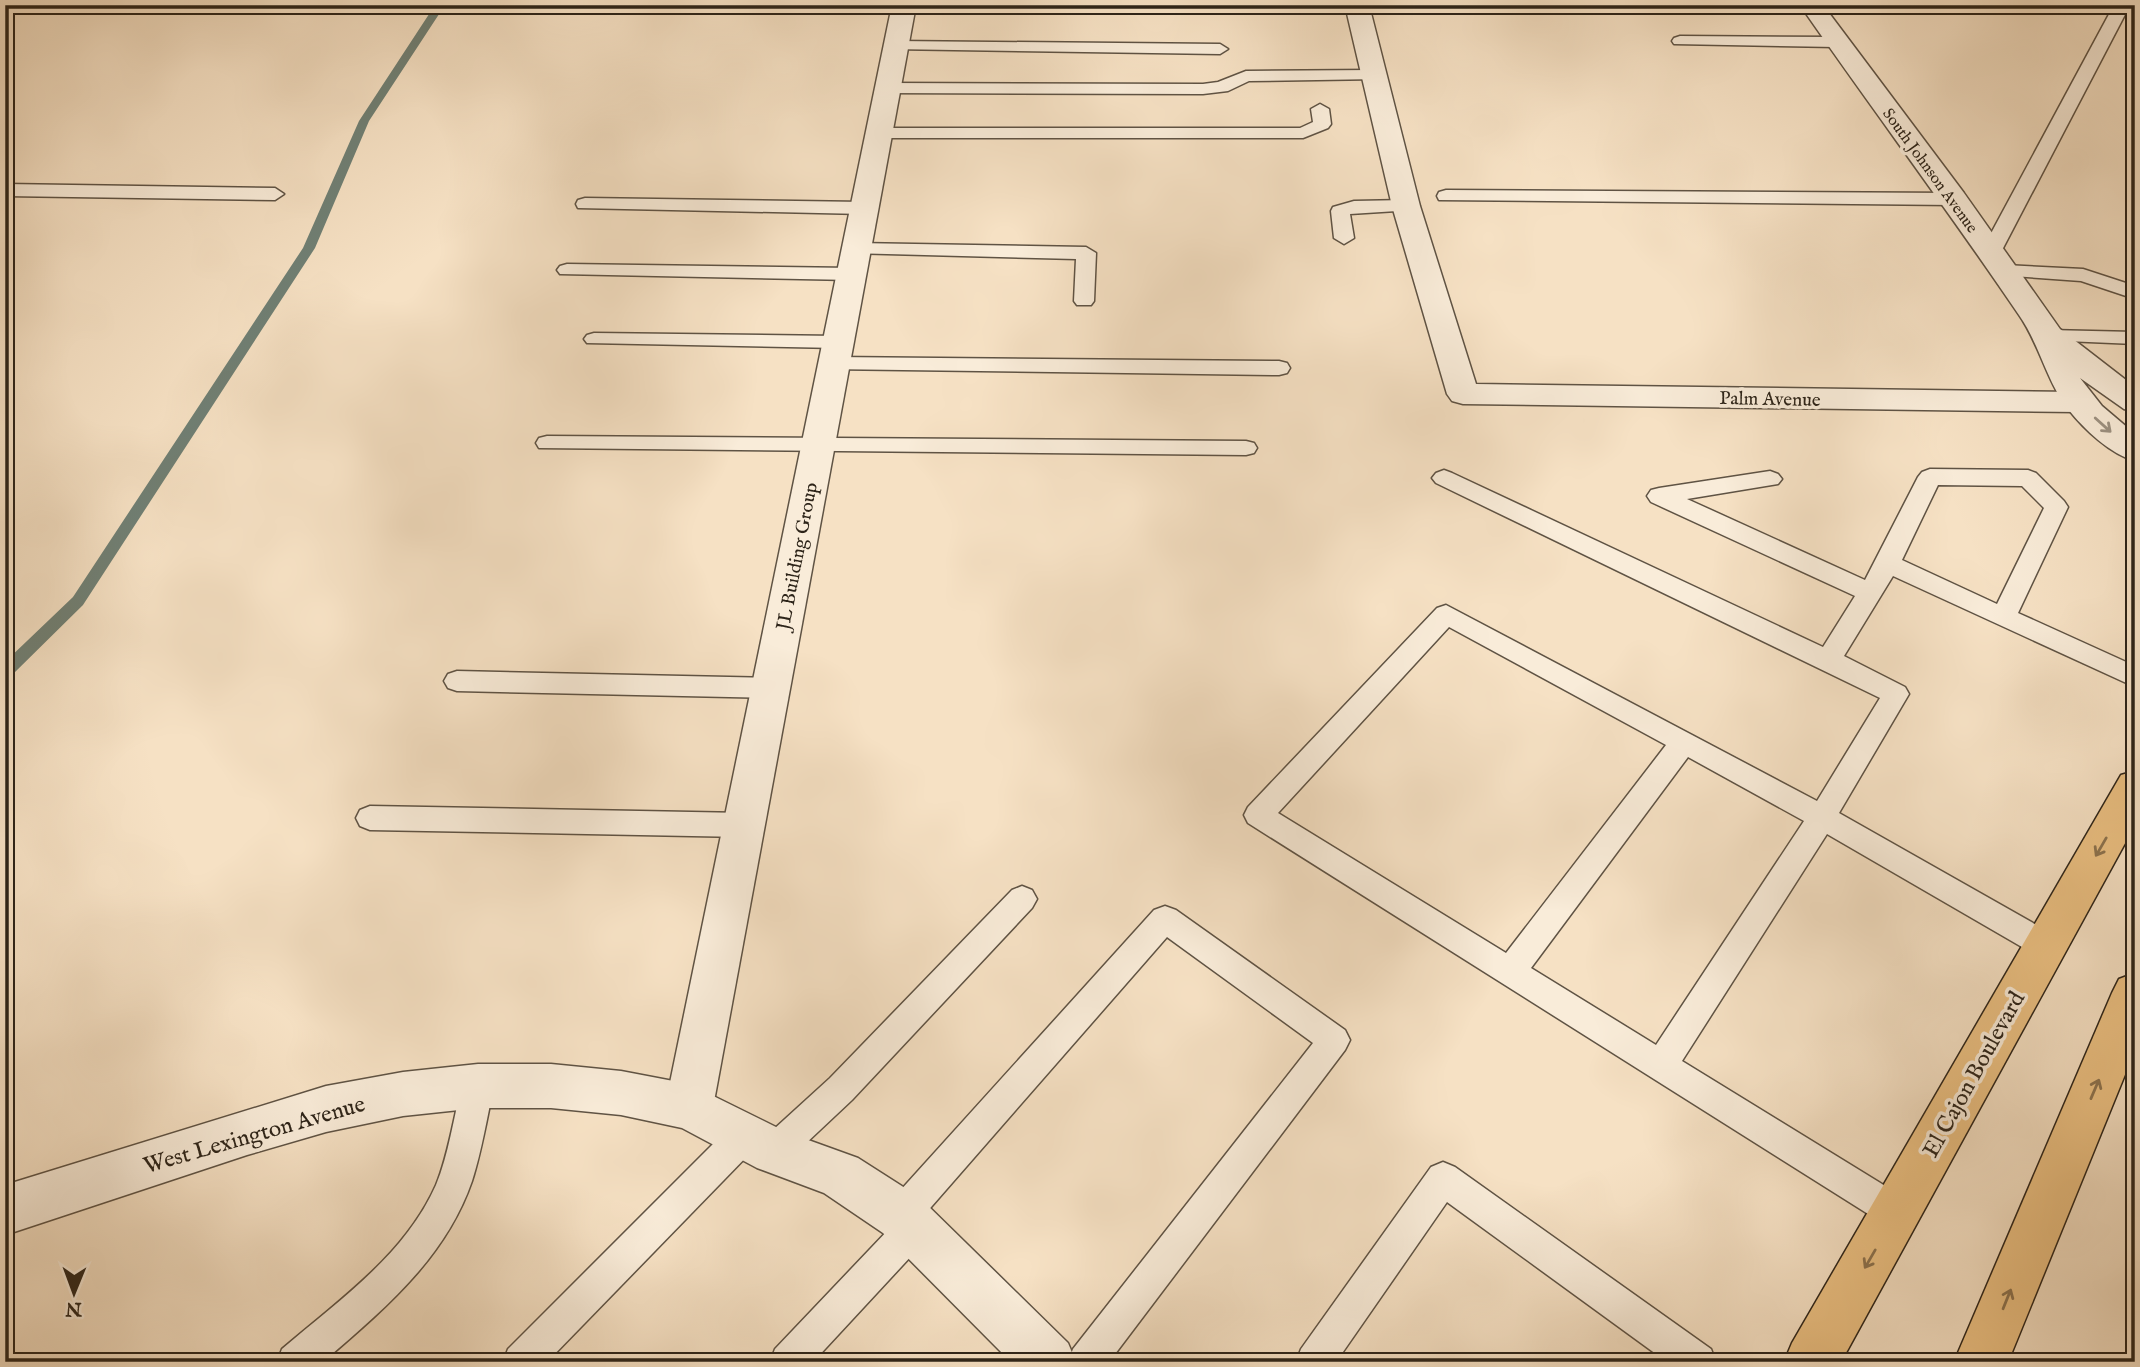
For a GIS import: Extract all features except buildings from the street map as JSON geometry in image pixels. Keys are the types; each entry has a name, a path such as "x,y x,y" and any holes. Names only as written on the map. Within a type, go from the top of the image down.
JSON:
{"main road":[{"name":"El Cajon Boulevard","path":"1811,1362 2135,787"},
{"path":"1981,1362 2135,993"}],"street":[{"name":"JL Building Group","path":"689,1107 904,5"},
{"path":"1357,5 1406,206"},
{"name":"South Johnson Avenue","path":"1811,5 1954,199 2049,336 2096,375 2135,402"},
{"name":"Palm Avenue","path":"1406,206 1463,394 2077,402"},
{"name":"South Johnson Avenue","path":"2049,336 2058,367 2077,402 2135,450"},
{"name":"West Lexington Avenue","path":"5,1210 326,1109 402,1094 478,1086 551,1086 621,1093 689,1107 759,1144 840,1175 908,1221 1049,1362"}],"lane":[{"path":"2122,5 1998,262 2083,275 2135,293"},
{"path":"1681,41 1836,42"},
{"path":"896,46 1220,49"},
{"path":"887,88 1203,89 1222,87 1247,76 1374,75"},
{"path":"879,132 1267,135 1303,133 1322,124 1321,109"},
{"path":"5,190 275,194"},
{"path":"1446,196 1954,199"},
{"path":"585,204 864,208"},
{"path":"1343,238 1340,211 1354,207 1406,206"},
{"path":"567,270 1086,253 1084,300"},
{"path":"2049,336 2135,338"},
{"path":"594,339 836,353 1279,368"},
{"path":"547,443 1246,448"},
{"path":"1828,660 1888,564 1930,477 2028,478 2056,507 2004,616"},
{"path":"1444,478 1896,694 1822,817 1662,1064"},
{"path":"1770,479 1659,495 1870,593"},
{"path":"1888,564 2135,677"},
{"path":"1896,1212 1662,1064 1509,973 1258,816 1446,614 1822,817 2045,945"},
{"path":"457,681 771,688"},
{"path":"1509,973 1684,742"},
{"path":"370,818 744,825"},
{"path":"522,1362 759,1144 841,1089 1022,899"},
{"path":"788,1362 1165,919 1334,1040 1086,1362"},
{"path":"295,1362 400,1270 430,1231 450,1193 478,1086"},
{"path":"1314,1362 1443,1179 1698,1362"}],"waterway":[{"path":"5,672 78,601 309,248 364,121 440,5"}]}
